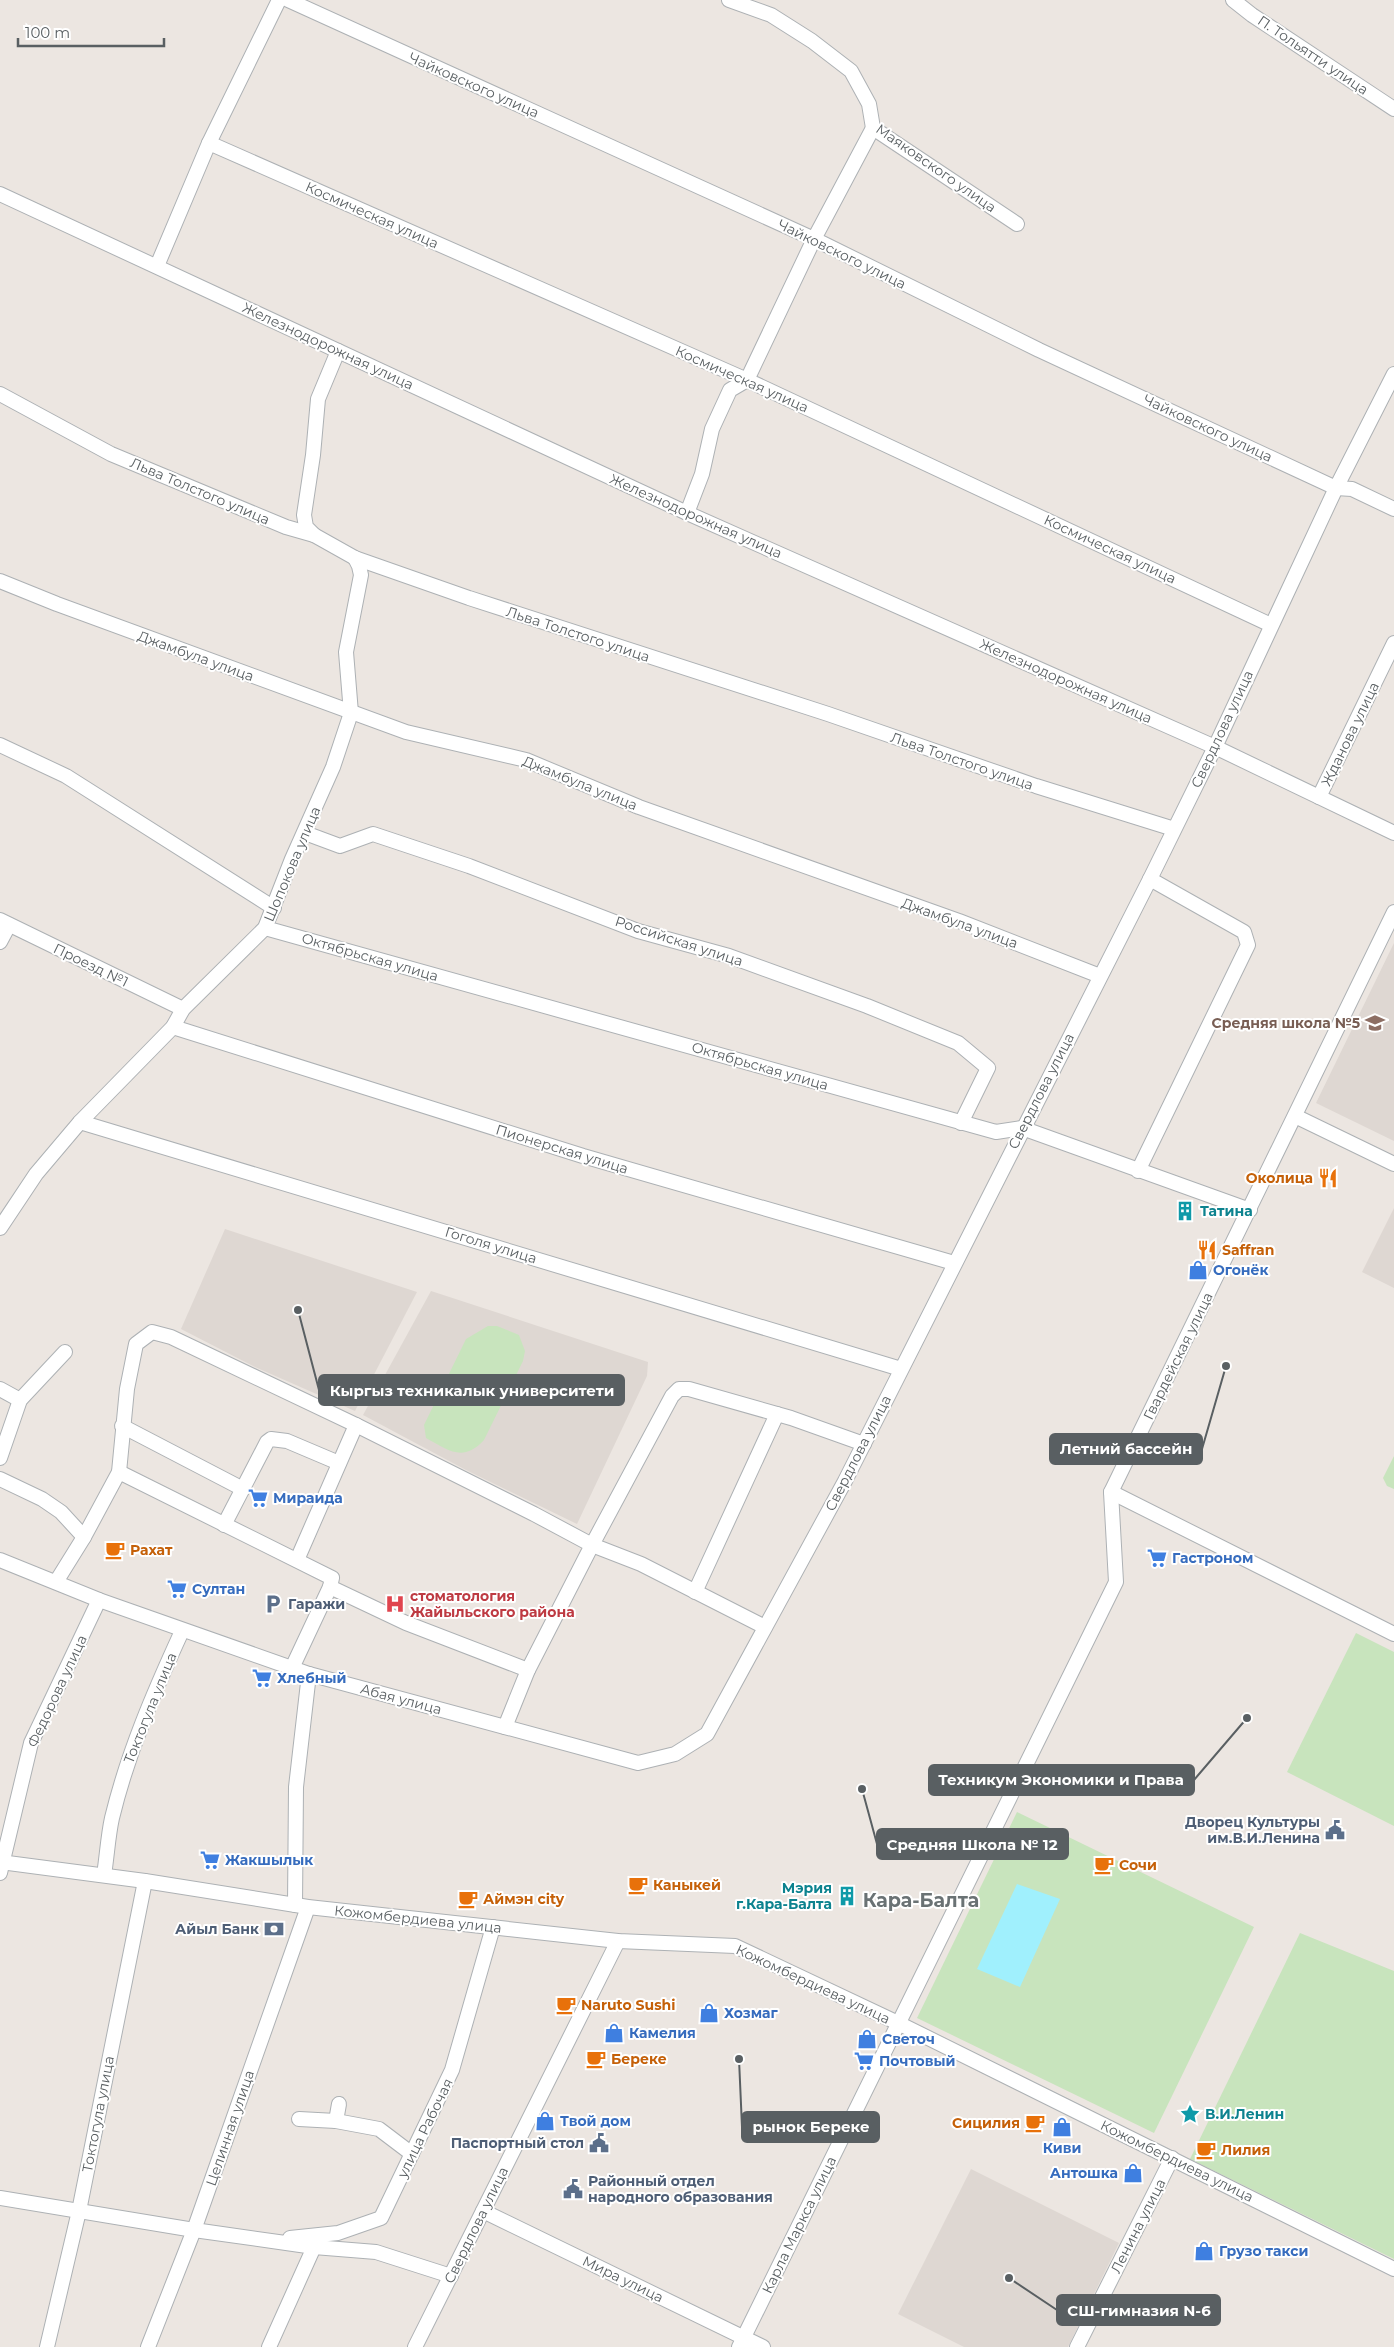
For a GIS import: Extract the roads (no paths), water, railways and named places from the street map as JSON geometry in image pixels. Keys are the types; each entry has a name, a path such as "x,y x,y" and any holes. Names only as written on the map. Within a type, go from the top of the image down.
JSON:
{"street":[{"path":"157,266 209,143 279,0"},
{"name":"Чайковского улица","path":"288,0 814,239 1040,350 1336,488 1352,489 1394,509"},
{"name":"Маяковского улица","path":"729,0 771,15 812,41 851,71 869,104 873,128 1017,224"},
{"name":"П. Тольятти улица","path":"1233,0 1252,15 1394,109"},
{"path":"687,513 702,474 712,429 730,390 747,380 814,239 873,128"},
{"name":"Космическая улица","path":"209,143 747,380 1271,625"},
{"name":"Железнодорожная улица","path":"0,194 687,513 1215,747 1394,833"},
{"path":"314,535 306,527 304,516 313,455 318,399 338,351"},
{"name":"Свердлова улица","path":"638,1763 676,1754 707,1734 864,1444 1022,1128 1150,879 1215,747 1336,488 1394,374"},
{"name":"Льва Толстого улица","path":"0,394 111,454 286,527 314,535 354,558 468,598 828,714 1036,786 1174,829"},
{"name":"Шопокова улица","path":"0,1228 36,1174 80,1122 173,1027 183,1009 265,928 292,859 333,768 351,713 346,652 361,575 359,566 354,558"},
{"name":"Джамбула улица","path":"0,581 406,732 526,760 639,807 959,921 1100,976"},
{"name":"Жданова улица","path":"1319,797 1394,643"},
{"path":"0,744 66,776 274,908"},
{"name":"Российская улица","path":"305,833 340,846 373,834 488,873 638,931 729,956 867,1006 958,1043 988,1068 962,1123"},
{"path":"1138,1171 1248,946 1244,932 1150,879"},
{"name":"Гвардейская улица","path":"1110,1492 1250,1210 1394,912"},
{"path":"0,942 4,922"},
{"name":"Проезд №1","path":"4,922 183,1009"},
{"name":"Октябрьская улица","path":"265,928 996,1132 1022,1128 1250,1210"},
{"name":"Пионерская улица","path":"173,1027 583,1156 954,1263"},
{"path":"1295,1116 1394,1164"},
{"name":"Гоголя улица","path":"80,1122 901,1369"},
{"path":"56,1582 84,1537 119,1472 122,1426 136,1344 152,1332 171,1337 356,1425 592,1545 641,1564 765,1627"},
{"path":"0,1458 5,1425 20,1400 65,1352"},
{"path":"0,1388 20,1400"},
{"path":"505,1727 528,1670 592,1545 676,1392 689,1389 777,1414 864,1444"},
{"path":"695,1592 777,1414"},
{"path":"297,1560 356,1425"},
{"path":"122,1426 243,1489"},
{"path":"224,1525 267,1442 271,1439 287,1441 339,1463"},
{"path":"119,1472 331,1577 330,1587 292,1668"},
{"path":"0,1479 42,1499 61,1512 84,1537"},
{"path":"1110,1492 1394,1634"},
{"path":"898,2023 1116,1582 1110,1492"},
{"name":"Абая улица","path":"0,1560 182,1631 309,1674 638,1763"},
{"path":"330,1587 406,1623 528,1670"},
{"name":"Федорова улица","path":"1,1865 31,1743 99,1600"},
{"name":"Токтогула улица","path":"104,1875 112,1819 128,1760 155,1691 182,1631"},
{"name":"Целинная улица","path":"148,2347 194,2230 301,1906 296,1787 309,1674"},
{"name":"Кожомбердиева улица","path":"1,1865 104,1875 301,1906 618,1941 735,1946 898,2023 1394,2269"},
{"name":"Токтогула улица","path":"47,2347 79,2211 145,1881"},
{"name":"улица Рабочая","path":"272,2240 338,2233 381,2218 452,2070 492,1927"},
{"name":"Свердлова улица","path":"415,2347 618,1941"},
{"name":"Карла Маркса улица","path":"741,2342 898,2023"},
{"path":"336,2121 339,2104"},
{"path":"298,2119 336,2121 380,2129 412,2154"},
{"name":"Ленина улица","path":"1077,2347 1172,2158"},
{"path":"0,2198 194,2230 314,2247 376,2252 451,2276"},
{"name":"Мира улица","path":"483,2211 741,2342 763,2347"},
{"path":"270,2347 314,2247"}],"water":[{"path":"1017,1884 1060,1899 1020,1987 977,1969"}],"place":[{"name":"Средняя школа №5","path":"1375,1023"},
{"name":"Околица","path":"1328,1178"},
{"name":"Татина","path":"1185,1211"},
{"name":"Saffran","path":"1207,1250"},
{"name":"Огонёк","path":"1198,1270"},
{"name":"Кыргыз техникалык университети","path":"298,1310"},
{"name":"Летний бассейн","path":"1226,1366"},
{"name":"Мираида","path":"258,1498"},
{"name":"Рахат","path":"115,1550"},
{"name":"Гастроном","path":"1157,1558"},
{"name":"Султан","path":"177,1589"},
{"name":"Гаражи","path":"273,1604"},
{"name":"стоматология Жайыльского района","path":"395,1604"},
{"name":"Хлебный","path":"262,1678"},
{"name":"Техникум Экономики и Права","path":"1247,1718"},
{"name":"Средняя Школа № 12","path":"862,1789"},
{"name":"Дворец Культуры им.В.И.Ленина","path":"1335,1830"},
{"name":"Жакшылык","path":"210,1860"},
{"name":"Сочи","path":"1104,1865"},
{"name":"Каныкей","path":"638,1885"},
{"name":"Мэрия г.Кара-Балта","path":"847,1896"},
{"name":"Аймэн city","path":"468,1899"},
{"name":"Айыл Банк","path":"274,1929"},
{"name":"Naruto Sushi","path":"566,2005"},
{"name":"Хозмаг","path":"709,2013"},
{"name":"Камелия","path":"614,2033"},
{"name":"Светоч","path":"867,2039"},
{"name":"Береке","path":"596,2059"},
{"name":"рынок Береке","path":"739,2059"},
{"name":"Почтовый","path":"864,2061"},
{"name":"В.И.Ленин","path":"1190,2114"},
{"name":"Твой дом","path":"545,2121"},
{"name":"Сицилия","path":"1035,2123"},
{"name":"Киви","path":"1062,2127"},
{"name":"Паспортный стол","path":"599,2143"},
{"name":"Лилия","path":"1206,2150"},
{"name":"Антошка","path":"1133,2173"},
{"name":"Районный отдел народного образования","path":"573,2189"},
{"name":"Грузо такси","path":"1204,2251"},
{"name":"СШ-гимназия N-6","path":"1009,2278"}],"district":[{"name":"Кара-Балта","path":"921,1900"}]}
